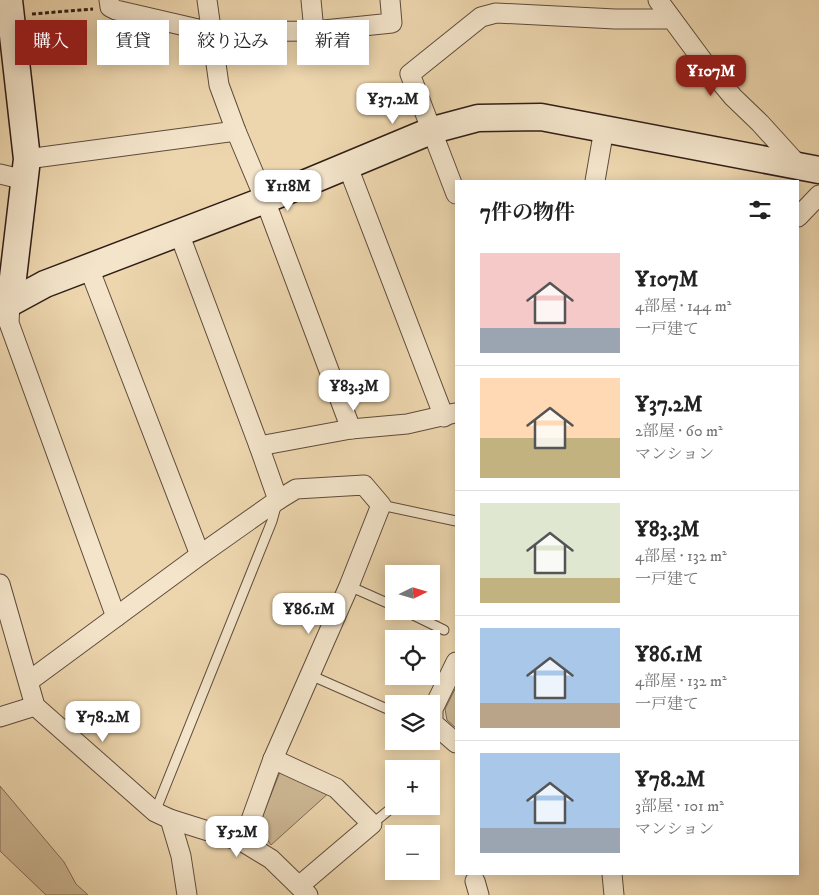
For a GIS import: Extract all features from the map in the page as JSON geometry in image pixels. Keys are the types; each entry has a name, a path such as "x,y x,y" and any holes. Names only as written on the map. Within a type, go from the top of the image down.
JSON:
{"street":[{"path":"207,0 210,20"},
{"path":"311,0 313,20"},
{"path":"369,25 392,23 390,0"},
{"path":"658,0 732,98 809,168"},
{"path":"106,5 179,24"},
{"path":"16,10 7,44 17,171 5,307 9,323 116,618"},
{"path":"455,191 410,74 480,17 496,13 615,19 671,19"},
{"path":"216,65 219,85 236,131 265,200 351,429"},
{"path":"5,307 46,284 348,167 433,130 478,118 541,117 809,168"},
{"path":"594,180 604,129"},
{"path":"17,171 236,131"},
{"path":"259,446 351,429 407,424 450,415 348,167"},
{"path":"799,217 819,195"},
{"path":"179,233 278,500"},
{"path":"89,268 200,555"},
{"path":"29,681 200,555 296,489 364,485 381,505 349,586 273,759 243,842"},
{"path":"0,584 35,706 163,816 243,842 271,859 304,891 372,824 336,788 273,759"},
{"path":"455,664 433,709 433,723 455,742"},
{"path":"0,717 35,706"},
{"path":"163,816 181,856 187,895"},
{"path":"612,875 614,895"}],"lane":[{"path":"163,816 272,521 278,500"},
{"path":"381,505 455,521"},
{"path":"349,586 385,602"},
{"path":"423,620 444,630"},
{"path":"310,675 385,708"},
{"path":"372,824 385,813"}],"path":[{"path":"16,10 106,5"}],"shaded area":[{"path":"455,689 455,727 447,720 445,709"},
{"path":"280,772 331,791 271,845 258,827"},
{"path":"0,786 64,862 76,884 88,895 46,895 0,851"}]}
